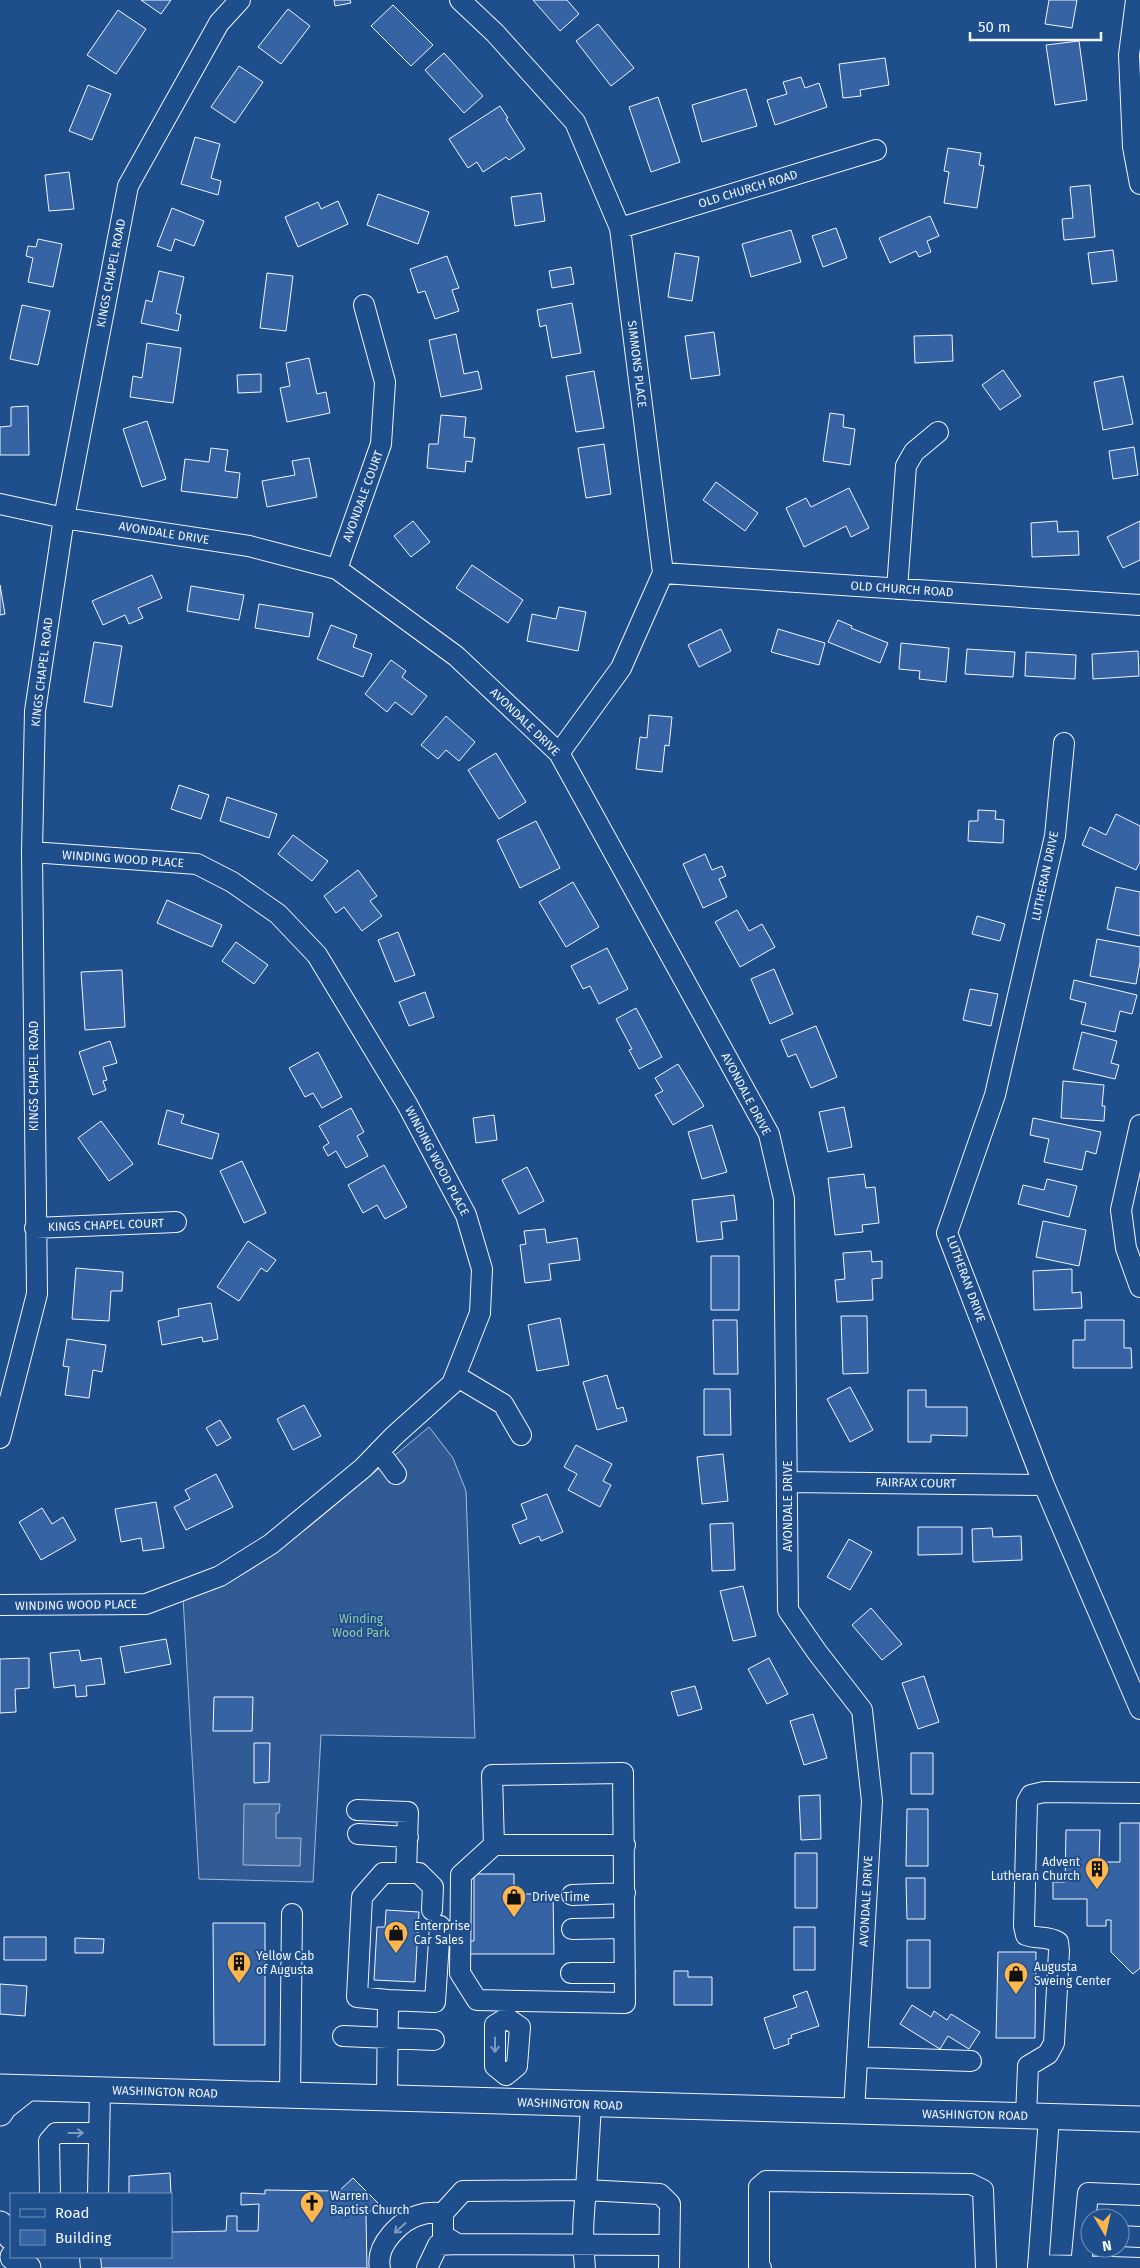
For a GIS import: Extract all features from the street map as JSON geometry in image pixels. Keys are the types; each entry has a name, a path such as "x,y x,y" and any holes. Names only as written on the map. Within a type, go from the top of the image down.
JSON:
{"main road":[{"name":"WASHINGTON ROAD","path":"0,2087 1140,2119"},
{"path":"0,2113 4,2107 28,2088"},
{"path":"0,2224 10,2236"},
{"path":"15,2258 28,2268"},
{"path":"29,2258 37,2268"}],"street":[{"name":"KINGS CHAPEL ROAD","path":"0,1438 36,1294 32,852 35,711 64,518 128,186 219,23 240,0"},
{"name":"SIMMONS PLACE","path":"460,0 495,33 575,122 620,228 663,573"},
{"path":"1136,0 1130,55 1133,147 1140,184"},
{"name":"OLD CHURCH ROAD","path":"620,228 876,150"},
{"name":"AVONDALE COURT","path":"337,569 381,444 385,382 364,305"},
{"path":"897,589 906,466 914,452 938,432"},
{"name":"AVONDALE DRIVE","path":"0,504 64,518 249,546 337,569 456,656 559,752 769,1134 784,1199 788,1610 817,1652 862,1710 872,1801 854,2112"},
{"name":"OLD CHURCH ROAD","path":"663,573 1140,605"},
{"path":"559,752 621,668 663,573"},
{"name":"LUTHERAN DRIVE","path":"1064,743 1055,836 995,1095 947,1233 1044,1485 1140,1709"},
{"name":"WINDING WOOD PLACE","path":"0,1605 146,1604 220,1576 271,1544 363,1468 452,1384 480,1314 482,1269 466,1215 407,1104 318,955 278,914 232,882 197,864 32,852"},
{"path":"1140,1126 1121,1210 1126,1248 1140,1287"},
{"name":"KINGS CHAPEL COURT","path":"35,1228 176,1222"},
{"path":"456,1376 503,1404 521,1435"},
{"path":"379,1451 396,1474"},
{"name":"FAIRFAX COURT","path":"788,1482 1044,1485"},
{"path":"494,1845 492,1774 623,1773 625,1845 625,2003 507,2009 477,2000 460,1973 461,1874 494,1845 625,1845"},
{"path":"1140,1793 1044,1792 1031,1795 1027,1802 1024,1926 1026,1935 1034,1938 1052,1939 1058,1942 1060,1951 1054,2043 1048,2054 1028,2066 1038,2116 1038,2266 1140,2268"},
{"path":"357,1810 408,1812 406,1872"},
{"path":"358,1834 408,1837"},
{"path":"406,1872 419,1873 433,1887 436,1918 435,2002 357,1997 362,1897 384,1873 406,1872"},
{"path":"572,1895 625,1893"},
{"path":"290,2096 292,1914"},
{"path":"572,1929 624,1928"},
{"path":"571,1973 625,1974"},
{"path":"387,2098 388,2000"},
{"path":"505,2102 506,2074 517,2066 520,2027 507,2009"},
{"path":"343,2036 434,2040"},
{"path":"857,2057 971,2061"},
{"path":"98,2193 100,2090"},
{"path":"584,2268 582,2227 591,2105"},
{"path":"50,2193 49,2141 56,2133 99,2133"},
{"path":"761,2268 759,2265 759,2187 766,2182 971,2184 983,2190 986,2268"},
{"path":"456,2244 443,2235 443,2213 463,2191 586,2190 660,2194 670,2204 669,2268"},
{"path":"1088,2208 1088,2193 1140,2194"},
{"path":"380,2268 378,2259 386,2240 408,2221 423,2214 443,2213"},
{"path":"427,2268 438,2244 669,2245"},
{"path":"1081,2266 1083,2258"}],"shaded area":[{"name":"Winding Wood Park","path":"429,1427 453,1458 466,1491 475,1738 321,1735 313,1882 199,1879 183,1597 261,1562 310,1526"},
{"path":"244,1804 280,1804 279,1813 276,1813 276,1838 301,1838 300,1866 243,1865"}],"building":[{"path":"141,0 171,0 161,14"},
{"path":"334,0 350,0 351,3 335,6"},
{"path":"533,0 567,0 579,14 560,31"},
{"path":"1049,0 1077,0 1072,28 1045,24"},
{"path":"393,5 433,45 411,66 371,26"},
{"path":"288,9 310,26 281,64 258,47"},
{"path":"118,10 146,29 116,74 87,55"},
{"path":"598,24 634,68 611,86 576,41"},
{"path":"1079,41 1087,100 1055,105 1046,45"},
{"path":"444,53 483,96 464,113 425,70"},
{"path":"885,58 889,85 860,90 861,96 843,98 839,64"},
{"path":"239,66 263,82 235,123 211,107"},
{"path":"801,77 805,88 819,83 827,107 775,125 767,100 787,94 783,82"},
{"path":"88,85 111,94 92,140 69,131"},
{"path":"746,89 757,126 702,142 692,105"},
{"path":"658,97 680,162 651,172 629,107"},
{"path":"500,106 525,149 509,160 506,157 483,172 477,162 468,168 449,139"},
{"path":"195,137 220,144 211,178 221,181 218,195 181,184"},
{"path":"948,148 981,153 979,165 984,166 977,208 944,203 949,172 944,171"},
{"path":"69,172 74,209 49,211 45,175"},
{"path":"1090,185 1095,237 1064,240 1062,219 1073,218 1070,187"},
{"path":"541,193 545,221 515,226 511,197"},
{"path":"378,194 429,212 418,244 367,225"},
{"path":"338,201 348,224 298,247 285,217 318,202 321,209"},
{"path":"172,208 204,221 194,246 175,239 171,251 157,246"},
{"path":"930,216 939,236 927,241 931,252 919,257 916,251 890,263 879,238"},
{"path":"836,228 847,258 823,267 812,236"},
{"path":"791,230 801,262 751,277 742,244"},
{"path":"38,239 62,244 53,287 28,282 33,258 26,256 28,246 36,247"},
{"path":"1113,250 1117,281 1092,284 1088,253"},
{"path":"675,253 699,257 692,301 668,297"},
{"path":"447,256 459,288 452,290 459,311 435,319 425,291 418,293 410,269"},
{"path":"571,267 574,284 552,288 549,271"},
{"path":"159,271 184,277 176,313 181,315 178,331 141,323 146,300 152,302"},
{"path":"267,273 293,276 286,331 260,328"},
{"path":"572,303 581,353 552,358 546,325 540,327 537,310"},
{"path":"22,305 50,311 38,365 10,359"},
{"path":"714,332 720,375 691,379 685,336"},
{"path":"456,334 464,374 478,371 482,389 441,397 429,340"},
{"path":"952,335 953,361 915,363 914,336"},
{"path":"147,343 181,348 173,403 130,397 133,376 142,378"},
{"path":"309,358 317,394 326,392 330,413 287,422 280,388 290,386 286,363"},
{"path":"1003,370 1021,396 1000,410 982,385"},
{"path":"594,371 604,428 576,432 566,376"},
{"path":"261,374 261,392 238,393 237,375"},
{"path":"1123,376 1133,424 1103,430 1094,382"},
{"path":"28,406 29,455 0,455 0,427 11,426 11,407"},
{"path":"830,413 844,415 843,427 855,429 850,465 823,461"},
{"path":"441,415 466,417 464,437 475,438 472,462 466,461 465,472 427,468 429,444 438,444"},
{"path":"147,421 166,479 142,487 123,429"},
{"path":"604,444 611,494 586,498 578,448"},
{"path":"1134,447 1138,475 1113,479 1109,451"},
{"path":"211,448 228,450 225,471 240,473 237,498 181,491 185,459 209,462"},
{"path":"309,458 317,497 267,507 262,481 295,475 292,461"},
{"path":"716,482 758,513 745,531 703,500"},
{"path":"849,488 869,528 851,537 846,526 804,547 786,508 806,498 811,507"},
{"path":"413,521 430,542 411,557 394,536"},
{"path":"1057,521 1058,532 1078,531 1079,555 1032,557 1031,523"},
{"path":"1140,521 1140,560 1123,568 1107,537"},
{"path":"472,565 523,600 508,623 456,588"},
{"path":"152,575 162,598 138,608 143,618 129,624 125,615 103,625 92,601"},
{"path":"0,585 5,614 0,615"},
{"path":"191,586 244,595 239,620 187,611"},
{"path":"259,604 313,613 309,637 255,628"},
{"path":"559,607 586,612 578,651 527,641 532,614 556,619"},
{"path":"838,620 852,626 851,628 888,643 880,663 828,642"},
{"path":"331,625 357,635 353,647 372,654 363,677 317,659"},
{"path":"721,629 731,651 699,667 688,645"},
{"path":"778,629 825,643 819,665 771,652"},
{"path":"94,642 122,646 112,707 84,702"},
{"path":"901,643 949,648 946,682 919,679 920,671 899,669"},
{"path":"967,649 1015,652 1013,677 965,674"},
{"path":"1138,651 1139,676 1093,679 1092,654"},
{"path":"1026,652 1076,655 1075,679 1025,676"},
{"path":"391,660 406,671 402,677 427,696 412,715 395,702 387,712 365,694"},
{"path":"649,715 672,717 669,746 665,745 662,772 636,769 640,737 647,738"},
{"path":"446,716 475,742 459,761 446,750 438,759 421,745"},
{"path":"496,753 526,802 499,819 468,770"},
{"path":"179,785 209,795 201,819 171,809"},
{"path":"227,797 277,814 269,838 220,821"},
{"path":"978,810 996,811 995,819 1004,820 1003,843 968,841 969,821 978,821"},
{"path":"1116,814 1140,826 1140,862 1136,870 1082,845 1090,827 1106,835"},
{"path":"536,821 560,868 520,888 497,840"},
{"path":"293,835 328,861 312,881 278,854"},
{"path":"705,854 712,870 722,866 726,876 719,879 727,897 703,908 683,864"},
{"path":"358,870 377,896 370,901 382,916 362,931 344,907 336,913 324,896"},
{"path":"573,882 599,927 566,947 539,902"},
{"path":"1116,887 1140,892 1140,936 1107,929"},
{"path":"167,900 222,925 212,947 157,923"},
{"path":"737,910 749,931 762,924 775,947 740,967 715,922"},
{"path":"977,916 1005,924 1000,941 972,934"},
{"path":"398,932 415,975 395,982 378,940"},
{"path":"1097,939 1140,947 1140,962 1136,984 1090,976"},
{"path":"236,942 268,965 254,984 222,961"},
{"path":"607,948 628,989 599,1004 590,986 583,989 571,966"},
{"path":"774,969 793,1014 770,1024 751,979"},
{"path":"122,970 125,1027 85,1030 81,972"},
{"path":"1074,980 1137,995 1132,1014 1120,1011 1115,1032 1081,1024 1086,1003 1070,999"},
{"path":"970,989 998,994 991,1026 963,1020"},
{"path":"425,992 434,1017 409,1026 399,1002"},
{"path":"636,1008 662,1057 639,1069 629,1050 632,1049 616,1019"},
{"path":"816,1026 837,1077 811,1088 796,1054 788,1057 781,1040"},
{"path":"1082,1032 1117,1041 1111,1063 1119,1065 1115,1079 1073,1069"},
{"path":"110,1041 117,1063 103,1067 107,1080 103,1081 106,1090 93,1095 79,1052"},
{"path":"318,1052 342,1097 322,1108 313,1093 305,1097 289,1068"},
{"path":"678,1064 704,1106 673,1125 655,1095 663,1091 655,1078"},
{"path":"1063,1081 1104,1085 1102,1106 1105,1106 1104,1121 1061,1118"},
{"path":"844,1107 852,1147 828,1152 819,1112"},
{"path":"351,1108 364,1132 357,1136 368,1156 346,1168 336,1151 328,1156 323,1147 329,1143 319,1126"},
{"path":"167,1110 184,1115 181,1123 219,1134 212,1159 158,1144"},
{"path":"494,1115 497,1140 476,1143 473,1118"},
{"path":"1033,1118 1101,1132 1096,1154 1086,1151 1082,1170 1044,1162 1049,1139 1030,1135"},
{"path":"101,1121 133,1164 109,1181 78,1138"},
{"path":"712,1125 727,1172 702,1179 688,1132"},
{"path":"242,1161 266,1213 244,1223 220,1171"},
{"path":"384,1165 407,1207 385,1219 377,1205 363,1213 348,1185"},
{"path":"527,1167 544,1201 519,1214 502,1180"},
{"path":"864,1174 866,1188 875,1187 879,1223 862,1225 863,1232 835,1235 828,1178"},
{"path":"1047,1179 1077,1186 1069,1217 1018,1204 1023,1185 1044,1190"},
{"path":"734,1195 737,1220 721,1222 723,1239 697,1242 692,1200"},
{"path":"1043,1221 1086,1230 1079,1266 1036,1257"},
{"path":"545,1229 547,1243 577,1238 580,1260 549,1264 551,1280 525,1283 520,1245 526,1244 524,1231"},
{"path":"248,1241 276,1260 267,1272 261,1268 239,1301 217,1287"},
{"path":"871,1251 872,1262 882,1261 882,1278 872,1279 873,1300 837,1302 835,1280 845,1279 843,1253"},
{"path":"711,1256 739,1256 739,1310 711,1310"},
{"path":"76,1268 123,1272 122,1291 111,1291 109,1321 72,1319"},
{"path":"1072,1269 1072,1293 1081,1292 1082,1308 1034,1310 1033,1271"},
{"path":"211,1303 218,1339 203,1342 202,1337 162,1345 158,1321 179,1316 178,1309"},
{"path":"841,1316 867,1316 868,1373 843,1374"},
{"path":"560,1318 569,1365 537,1371 528,1325"},
{"path":"713,1320 737,1320 738,1374 714,1374"},
{"path":"1085,1320 1124,1320 1124,1348 1131,1348 1132,1368 1073,1368 1073,1340 1085,1340"},
{"path":"67,1339 106,1345 102,1372 93,1370 89,1398 65,1395 69,1367 63,1366"},
{"path":"607,1375 617,1409 623,1407 627,1421 597,1430 583,1382"},
{"path":"850,1387 873,1430 850,1442 827,1399"},
{"path":"704,1389 730,1389 731,1435 704,1435"},
{"path":"908,1390 926,1390 926,1407 967,1407 967,1436 931,1435 931,1442 908,1442"},
{"path":"304,1405 321,1436 293,1450 277,1419"},
{"path":"220,1420 231,1438 217,1446 206,1428"},
{"path":"576,1445 612,1464 603,1481 611,1485 600,1507 568,1490 577,1474 564,1467"},
{"path":"723,1454 728,1501 702,1504 697,1457"},
{"path":"216,1474 233,1507 186,1530 174,1507 190,1499 185,1490"},
{"path":"547,1494 563,1532 541,1541 539,1536 520,1544 512,1525 527,1519 521,1504"},
{"path":"156,1502 164,1548 143,1551 141,1538 121,1542 115,1509"},
{"path":"42,1508 52,1524 63,1517 76,1540 41,1560 19,1522"},
{"path":"733,1523 735,1570 712,1571 710,1524"},
{"path":"918,1527 962,1527 962,1554 918,1555"},
{"path":"992,1528 993,1537 1021,1536 1022,1560 973,1562 972,1529"},
{"path":"849,1539 872,1552 850,1590 827,1577"},
{"path":"743,1586 756,1636 733,1641 720,1591"},
{"path":"871,1608 902,1644 882,1660 852,1625"},
{"path":"166,1639 171,1664 125,1673 120,1647"},
{"path":"79,1650 81,1661 101,1658 105,1684 86,1686 87,1696 76,1697 75,1685 54,1688 50,1653"},
{"path":"29,1658 29,1688 15,1689 16,1712 0,1713 0,1659"},
{"path":"769,1658 788,1694 767,1704 748,1669"},
{"path":"924,1676 939,1722 918,1729 902,1683"},
{"path":"695,1686 702,1709 678,1716 671,1692"},
{"path":"214,1697 253,1697 252,1731 213,1731"},
{"path":"813,1714 827,1758 804,1765 790,1721"},
{"path":"254,1743 270,1743 269,1782 254,1783"},
{"path":"911,1753 933,1753 933,1794 911,1794"},
{"path":"820,1795 821,1839 801,1840 799,1796"},
{"path":"907,1809 928,1809 928,1866 906,1866"},
{"name":"Advent Lutheran Church","path":"1120,1823 1140,1823 1140,1968 1133,1974 1111,1952 1111,1920 1106,1920 1106,1926 1087,1926 1087,1899 1053,1899 1053,1882 1065,1882 1066,1830 1100,1830 1099,1862 1120,1862"},
{"path":"795,1853 817,1853 817,1908 795,1908"},
{"name":"Drive Time","path":"474,1874 514,1874 514,1894 553,1894 554,1954 465,1954 465,1941 474,1941"},
{"path":"906,1878 925,1878 925,1919 907,1919"},
{"name":"Enterprise Car Sales","path":"386,1910 419,1912 415,1982 374,1980 377,1927 385,1927"},
{"name":"Yellow Cab of Augusta","path":"213,1923 265,1923 265,2045 214,2045"},
{"path":"794,1927 815,1927 815,1970 794,1970"},
{"path":"4,1937 46,1937 46,1960 4,1960"},
{"path":"75,1938 104,1939 103,1953 75,1953"},
{"path":"907,1940 930,1940 930,1988 907,1988"},
{"name":"Augusta Sweing Center","path":"998,1952 1036,1952 1035,2038 996,2038"},
{"path":"674,1971 688,1971 688,1977 712,1977 712,2005 674,2005"},
{"path":"0,1984 27,1986 25,2016 0,2014"},
{"path":"807,1991 819,2026 791,2035 792,2038 788,2039 789,2044 774,2049 764,2018 797,2007 793,1996"},
{"path":"912,2005 931,2017 934,2011 947,2020 951,2014 980,2032 969,2049 948,2036 940,2049 900,2024"},
{"path":"170,2173 171,2193 129,2193 129,2176"},
{"name":"Warren Baptist Church","path":"353,2178 378,2203 366,2216 367,2268 99,2268 98,2258 172,2258 172,2232 226,2231 227,2216 237,2216 237,2231 258,2231 259,2204 241,2205 241,2193 265,2194 265,2190 339,2191"}],"place":[{"name":"Advent Lutheran Church","path":"1097,1890"},
{"name":"Drive Time","path":"514,1918"},
{"name":"Enterprise Car Sales","path":"396,1954"},
{"name":"Yellow Cab of Augusta","path":"239,1984"},
{"name":"Augusta Sweing Center","path":"1016,1995"},
{"name":"Warren Baptist Church","path":"312,2224"}]}
